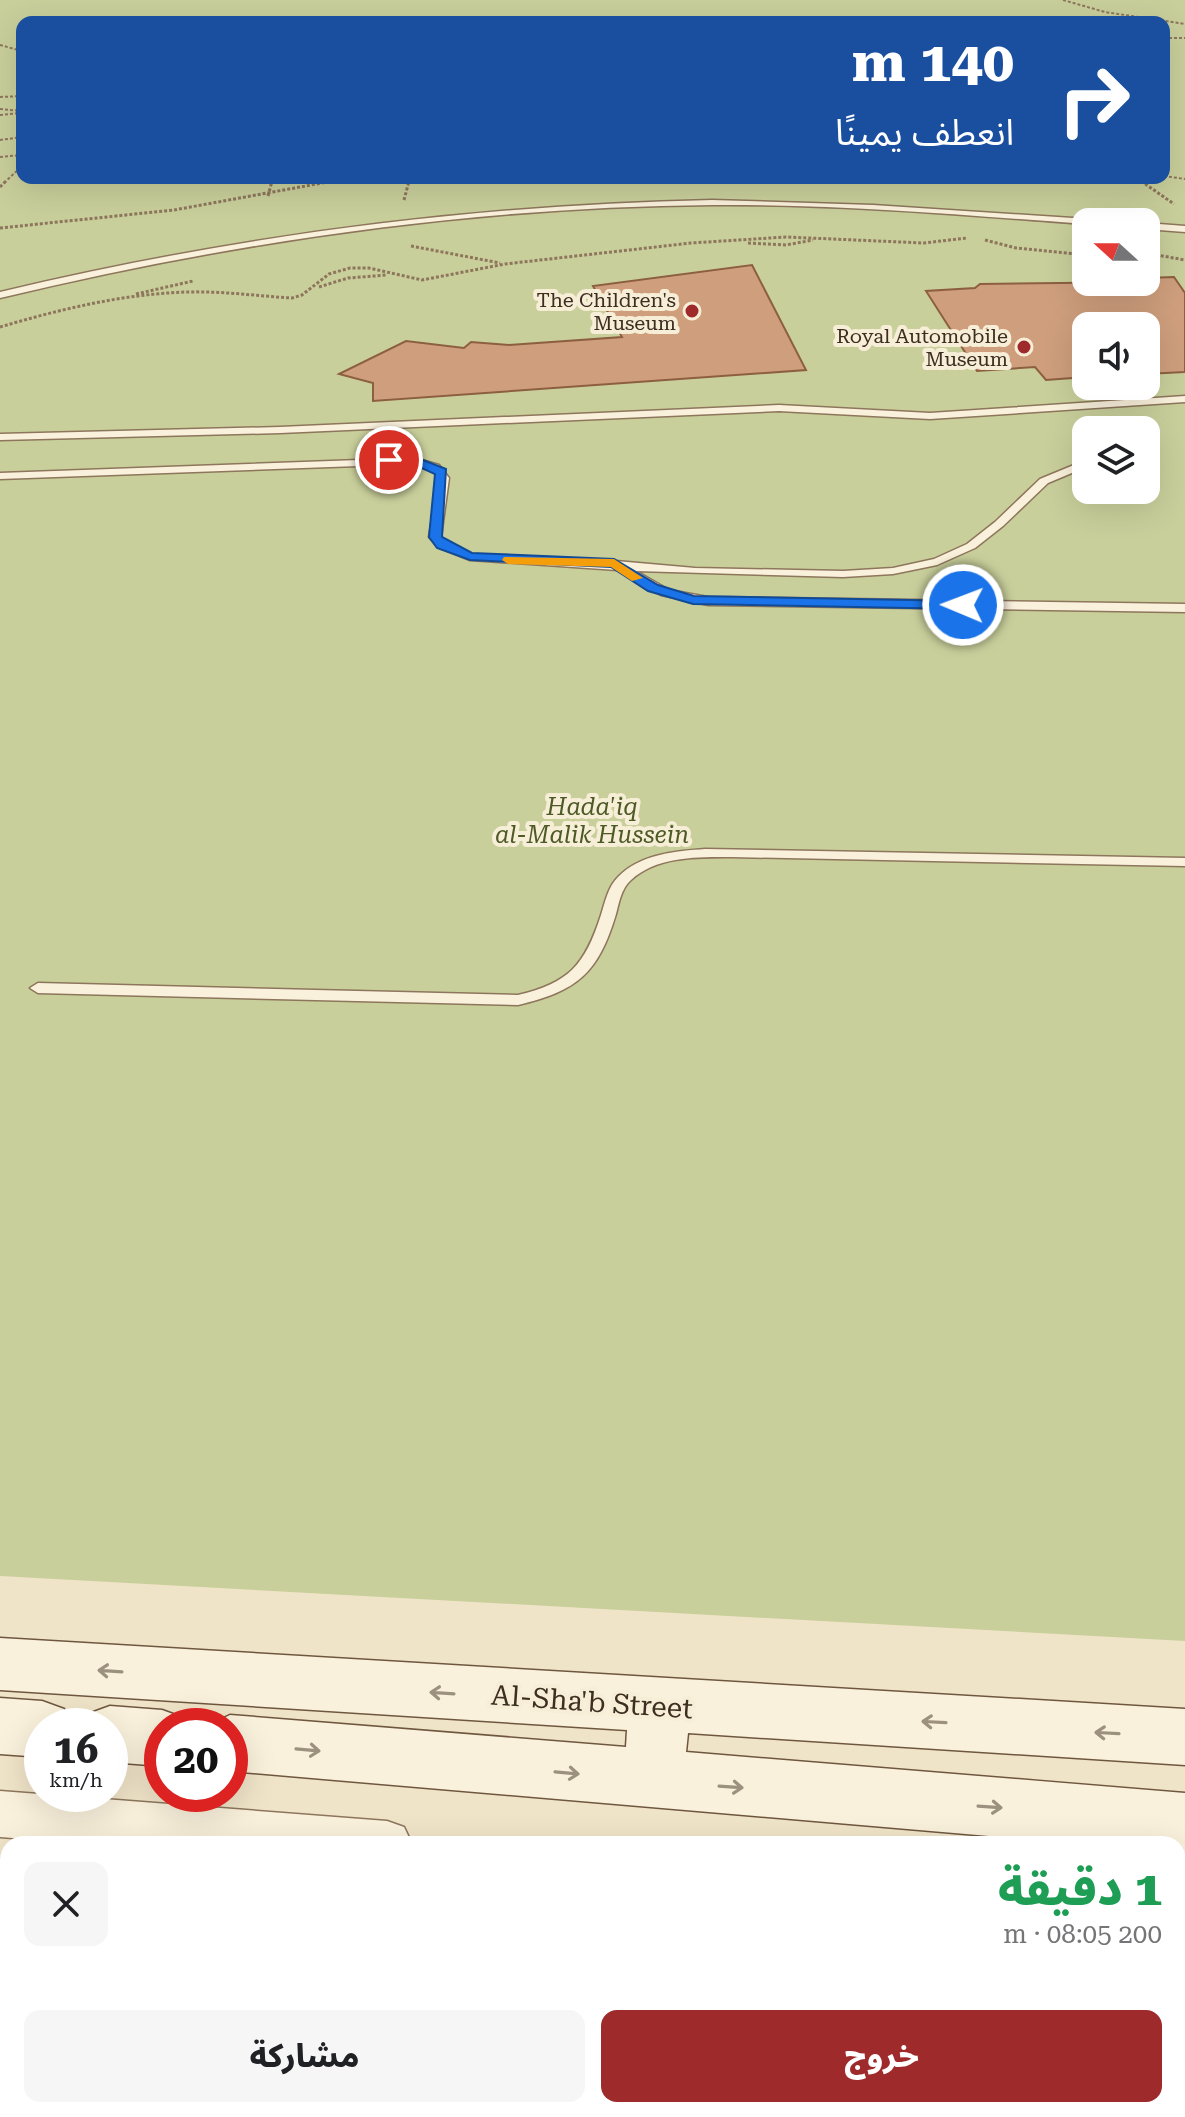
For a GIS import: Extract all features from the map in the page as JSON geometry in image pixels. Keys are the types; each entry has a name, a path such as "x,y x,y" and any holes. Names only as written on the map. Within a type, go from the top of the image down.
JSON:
{"main road":[{"name":"Al-Sha'b Street","path":"0,1664 1185,1737"},
{"path":"653,1781 660,1707"},
{"path":"0,1726 24,1728"},
{"path":"248,1745 1178,1831"}],"street":[{"path":"0,1814 77,1832 180,1836"}],"lane":[{"path":"0,295 124,266 286,236 398,222 554,209 660,204 769,204 1072,221"},
{"path":"1160,227 1185,229"},
{"path":"0,437 280,430 779,408 930,416 1185,399"},
{"path":"0,476 415,461 441,472 444,478 434,529 442,545 454,552 488,559 614,563 695,571 869,574 916,567 971,546 1044,481 1072,469"},
{"path":"614,563 665,593 708,601 1185,608"},
{"path":"38,988 518,1000 550,992 577,978 597,952 616,890 624,879 651,863 673,858 732,853 1185,862"}],"path":[{"path":"1063,0 1132,16"},
{"path":"0,187 16,172"},
{"path":"268,196 271,184"},
{"path":"0,228 107,221 268,196 320,184"},
{"path":"1146,184 1185,211"},
{"path":"734,242 773,237 924,243 966,238 1016,248 1072,254"},
{"path":"310,290 342,269 369,268 422,280 446,278 505,264 691,243 780,245 814,240"},
{"path":"401,244 505,264"},
{"path":"1160,256 1185,260"},
{"path":"115,298 186,292 292,298 348,278 396,274"},
{"path":"0,327 79,304 203,279"}],"green space":[{"name":"Hada'iq al-Malik Hussein","path":"0,0 1185,0 1185,1641 0,1576"}],"building":[{"name":"The Children's Museum","path":"752,265 806,370 373,401 373,383 339,374 406,341 464,348 471,342 509,345 622,337 593,286"},
{"name":"Royal Automobile Museum","path":"1174,277 1185,293 1185,372 1160,373 1160,312 1072,312 1072,378 1046,380 1035,367 977,371 926,291 975,288 980,284 1072,283 1072,296 1160,296 1160,278"}],"slow traffic":[{"path":"508,560 614,563 637,578"}],"place":[{"name":"The Children's Museum","path":"692,311"},
{"name":"Royal Automobile Museum","path":"1024,347"}],"route":[{"path":"389,460 426,463 441,472 444,478 435,537 454,552 470,557 614,563 653,588 693,600 963,605"}]}
